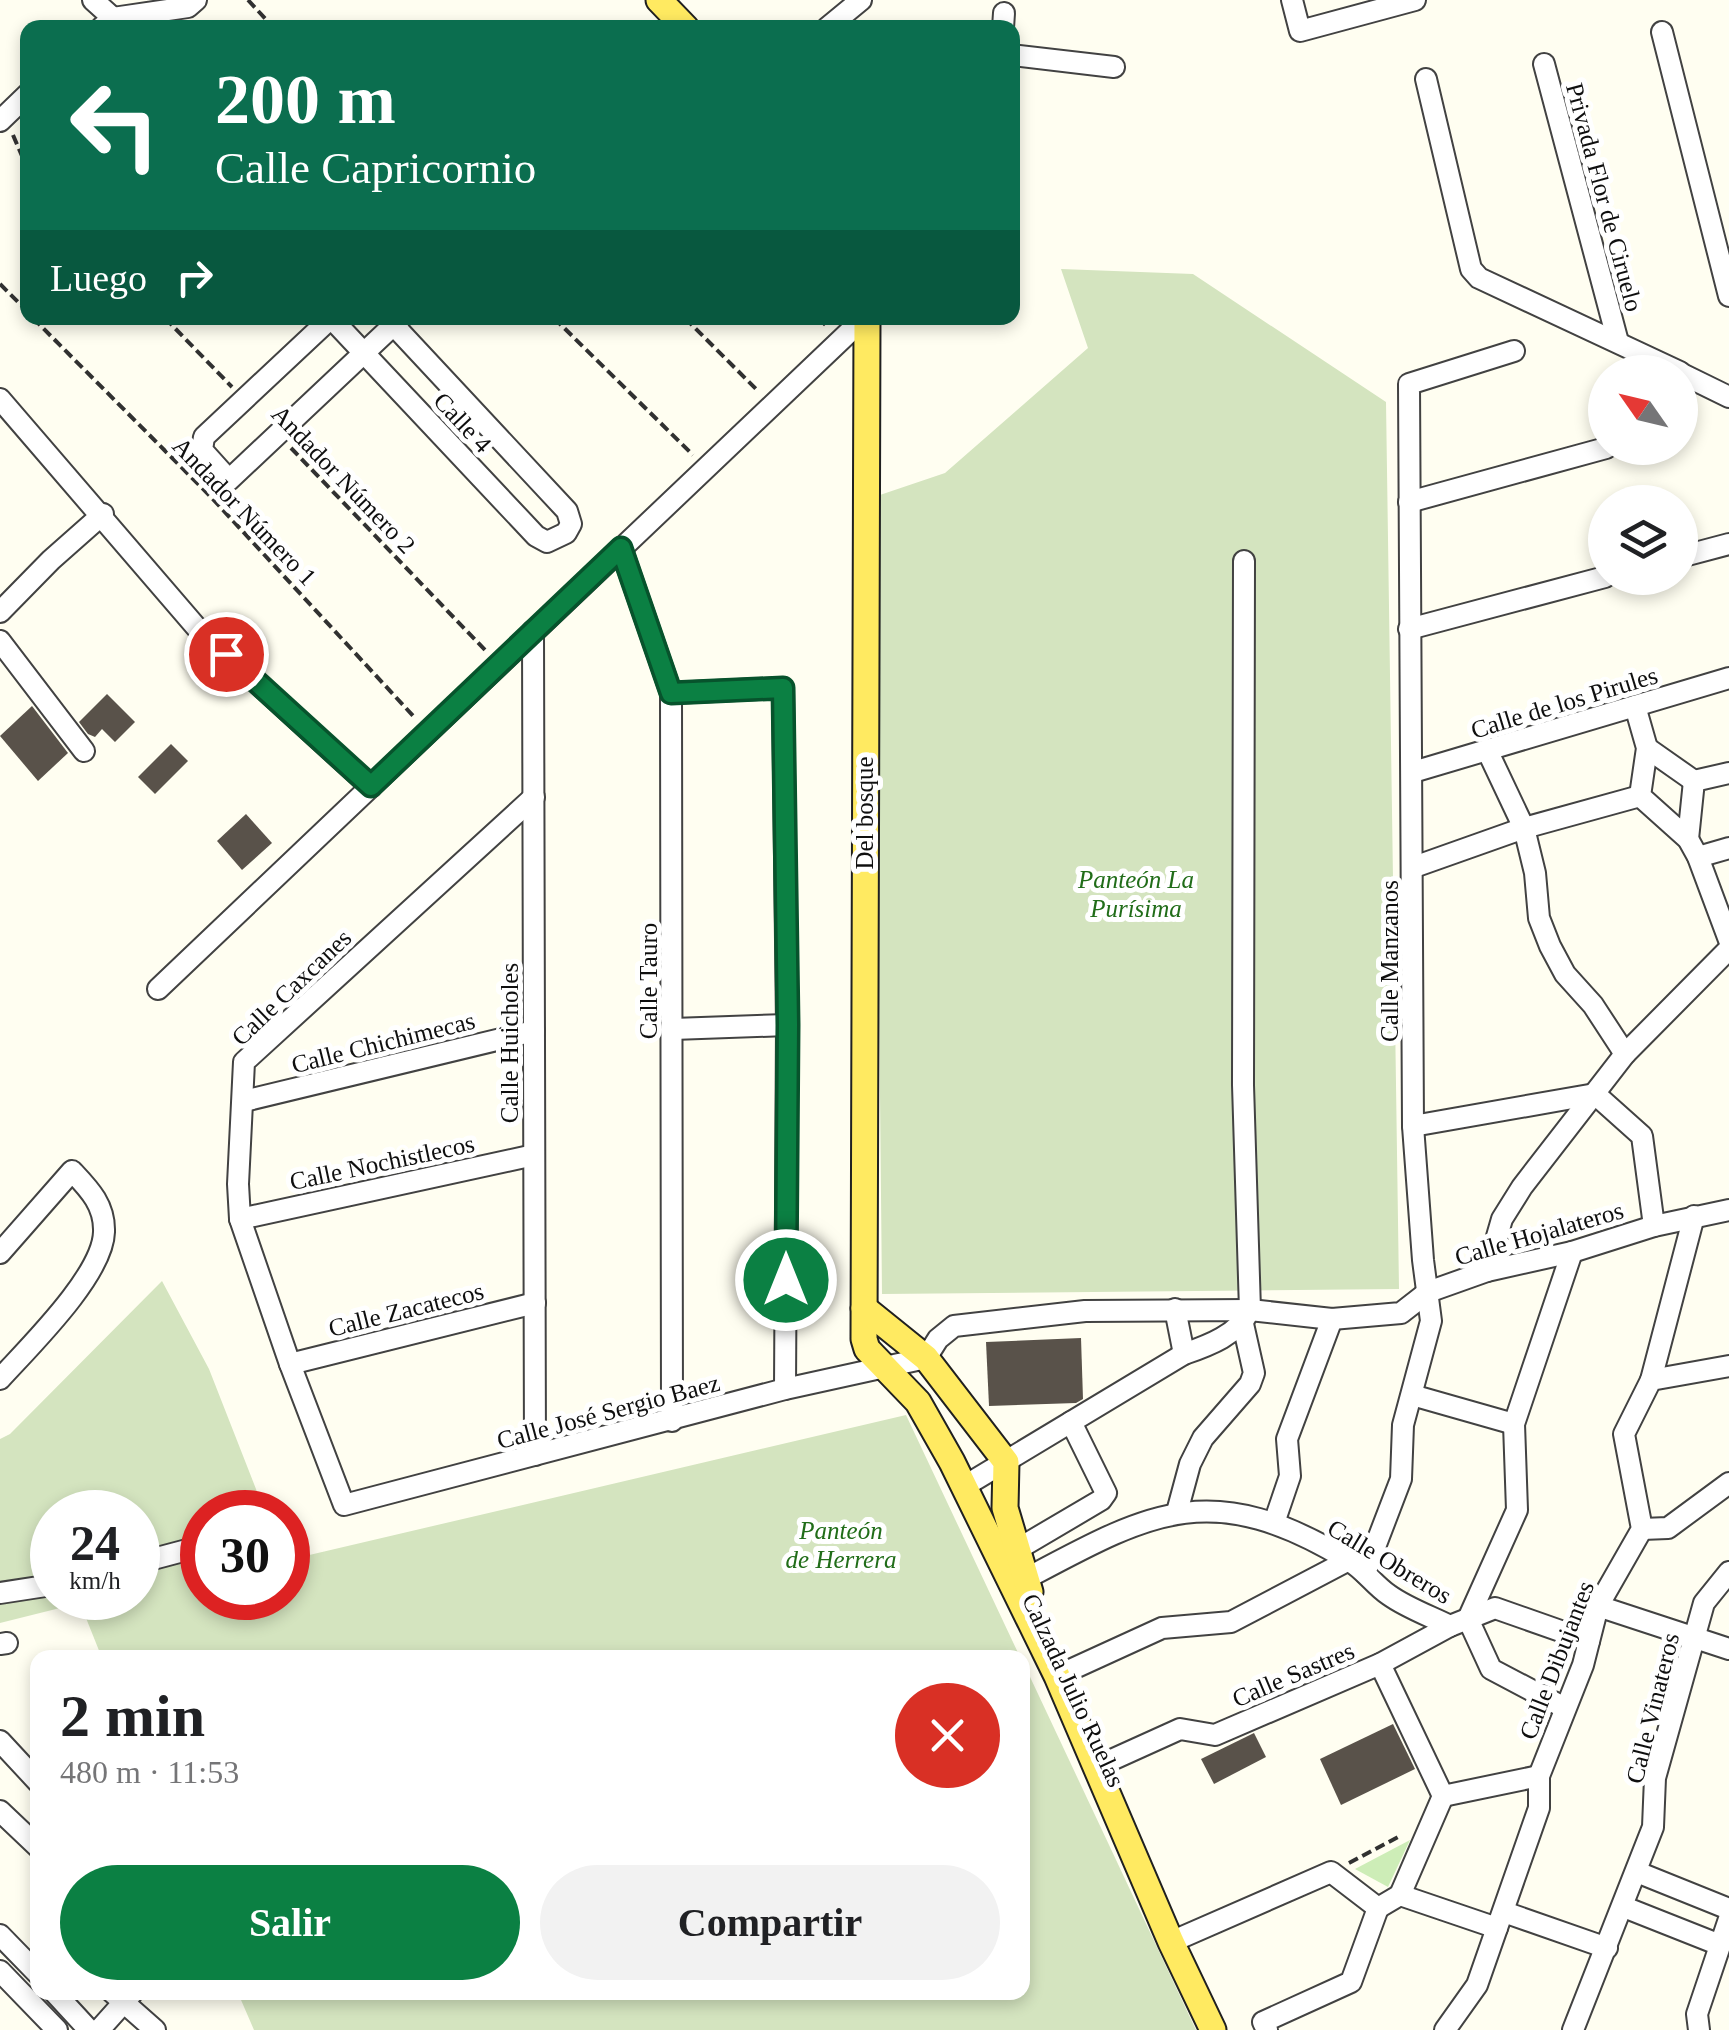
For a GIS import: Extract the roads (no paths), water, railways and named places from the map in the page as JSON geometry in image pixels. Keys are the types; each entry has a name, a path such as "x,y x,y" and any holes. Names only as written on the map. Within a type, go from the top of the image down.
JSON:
{"main road":[{"path":"660,0 679,20"},
{"name":"Del bosque","path":"865,325 864,1340 886,1370"},
{"path":"864,1308 926,1358 1006,1462"},
{"name":"Calzada Julio Ruelas","path":"886,1370 918,1402 1007,1556 1102,1765 1213,2030"},
{"name":"Calzada Julio Ruelas","path":"1006,1462 1007,1556"},
{"name":"Calzada Julio Ruelas","path":"1177,1939 1226,2030"}],"street":[{"path":"122,20 188,7 196,0"},
{"path":"837,20 861,0"},
{"path":"1292,0 1300,31 1415,0"},
{"path":"1662,32 1729,296"},
{"path":"1020,55 1114,67"},
{"name":"Privada Flor de Ciruelo","path":"1544,64 1618,342"},
{"path":"1426,79 1472,269 1479,278 1644,355"},
{"path":"324,325 204,438 202,450 229,480 389,325"},
{"name":"Calle 4","path":"338,325 536,536 546,542 566,533 570,524 567,510 399,325"},
{"path":"158,988 858,325"},
{"name":"Calle Manzanos","path":"1357,1566 1401,1479 1403,1425 1431,1321 1413,1126 1409,384 1514,351"},
{"path":"1698,382 1729,397"},
{"path":"0,399 198,628 371,786"},
{"path":"1409,502 1588,453"},
{"path":"0,612 103,514"},
{"path":"1698,552 1729,544"},
{"name":"Calle Tauro","path":"621,548 671,693 672,1421"},
{"path":"1178,1512 1190,1464 1203,1438 1250,1384 1254,1373 1246,1317 1243,1084 1244,561"},
{"path":"1410,630 1588,582"},
{"name":"Calle Huicholes","path":"533,632 535,1455"},
{"path":"0,641 84,751"},
{"name":"Calle de los Pirules","path":"1413,772 1729,678"},
{"path":"671,693 783,688 788,1025 786,1389"},
{"path":"1635,706 1647,748 1640,796"},
{"path":"1647,748 1694,780 1729,772"},
{"path":"1488,752 1524,828 1535,873 1539,918 1550,946 1625,1054"},
{"path":"1694,780 1693,848 1729,940"},
{"name":"Calle Caxcanes","path":"344,1506 240,1219 244,1062 534,796"},
{"path":"1414,867 1524,828 1640,796"},
{"path":"1640,796 1693,848 1729,848"},
{"path":"1487,1271 1502,1219 1522,1188 1625,1054 1729,949"},
{"path":"673,1029 788,1025"},
{"name":"Calle Chichimecas","path":"244,1101 534,1031"},
{"path":"1413,1126 1595,1094"},
{"path":"1595,1094 1642,1136 1654,1226"},
{"name":"Calle Nochistlecos","path":"240,1219 534,1155"},
{"path":"0,1253 72,1171 94,1194 102,1213 104,1236 80,1287 0,1379"},
{"name":"Calle Hojalateros","path":"886,1370 926,1358 946,1330 974,1322 1085,1311 1175,1309 1246,1317 1332,1319 1401,1313 1428,1292 1487,1271 1729,1210"},
{"path":"1694,1216 1651,1380 1624,1434 1642,1529 1668,1528 1729,1483"},
{"path":"1565,1708 1490,1670 1459,1622 1517,1510 1514,1424 1572,1252"},
{"name":"Calle Zacatecos","path":"290,1364 534,1303"},
{"path":"1175,1309 1184,1354"},
{"path":"964,1487 1184,1354 1210,1345 1246,1317"},
{"path":"1274,1523 1290,1476 1287,1438 1332,1319"},
{"path":"1651,1380 1729,1366"},
{"name":"Calle José Sergio Baez","path":"344,1506 786,1389 886,1370"},
{"path":"1412,1395 1514,1424"},
{"path":"1007,1556 1106,1494 1071,1422"},
{"name":"Calle Obreros","path":"1017,1583 1106,1536 1178,1512 1212,1510 1274,1523 1357,1566 1388,1595 1459,1622"},
{"name":"Calle Dibujantes","path":"1445,2030 1477,1985 1539,1808 1539,1776 1598,1606 1642,1529"},
{"path":"1062,1674 1162,1628 1230,1622 1357,1566"},
{"name":"Calle Vinateros","path":"1573,2030 1654,1827 1655,1778 1704,1603 1729,1572"},
{"path":"0,1593 30,1588"},
{"path":"1598,1606 1729,1649"},
{"name":"Calle Sastres","path":"1102,1765 1180,1729 1215,1735 1380,1664 1459,1622 1495,1608 1588,1641"},
{"path":"1265,2026 1351,1982 1378,1908 1400,1895 1443,1796 1380,1664"},
{"path":"0,1742 30,1774"},
{"path":"1443,1796 1539,1776"},
{"path":"0,1811 30,1839"},
{"path":"1177,1939 1331,1872 1378,1908"},
{"path":"1638,1872 1729,1909"},
{"path":"1400,1895 1606,1948"},
{"path":"1624,1906 1720,1945"},
{"path":"1699,2030 1698,2014 1729,1920"},
{"path":"0,1935 30,1966"},
{"path":"0,1971 57,2030"},
{"path":"61,2000 89,2030"},
{"path":"99,2030 120,2000"},
{"path":"127,2000 154,2030"}],"park label":[{"name":"Panteón La Purísima","path":"1136,894"},
{"name":"Panteón de Herrera","path":"841,1544"}]}
